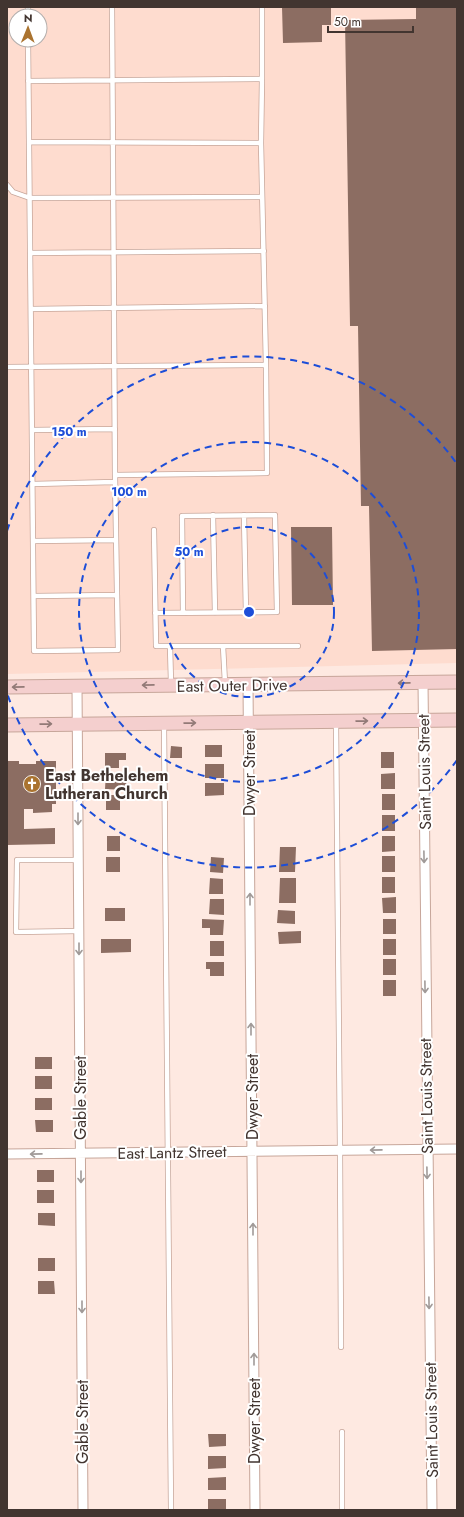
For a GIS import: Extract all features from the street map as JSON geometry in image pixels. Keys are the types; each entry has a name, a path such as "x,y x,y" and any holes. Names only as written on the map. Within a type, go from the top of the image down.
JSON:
{"main road":[{"name":"East Outer Drive","path":"7,687 457,682"},
{"path":"7,725 457,720"}],"street":[{"name":"Saint Louis Street","path":"423,682 432,1510"},
{"name":"Dwyer Street","path":"248,684 255,1510"},
{"name":"Gable Street","path":"77,686 83,1510"},
{"name":"East Lantz Street","path":"7,1154 457,1149"}],"lane":[{"path":"28,48 34,651 118,650 115,482 112,7"},
{"path":"115,475 267,473 262,197 262,7"},
{"path":"28,81 262,79"},
{"path":"29,142 262,143"},
{"path":"7,185 13,192 30,198 262,197"},
{"path":"30,253 264,251"},
{"path":"31,309 265,306"},
{"path":"7,367 266,364"},
{"path":"32,430 115,429"},
{"path":"33,484 115,482"},
{"path":"213,515 215,613"},
{"path":"244,515 246,612"},
{"path":"155,613 183,613 215,613 276,612 275,515 182,516 183,613"},
{"path":"154,530 156,646 298,646"},
{"path":"33,541 116,540"},
{"path":"34,596 117,595"},
{"path":"170,646 171,685"},
{"path":"224,646 225,685"},
{"path":"336,721 341,1347"},
{"path":"164,723 171,1510"},
{"path":"78,860 17,860 16,932 79,931"},
{"path":"342,1432 342,1510"}],"shaded area":[{"path":"7,7 457,7 457,663 7,674"}],"building":[{"path":"282,7 331,7 331,25 322,25 322,42 283,43"},
{"path":"416,7 457,7 457,649 372,651 369,506 361,506 358,326 350,326 345,20 416,19"},
{"path":"291,527 332,527 333,605 292,605"},
{"path":"205,745 222,745 222,757 205,757"},
{"path":"171,746 182,747 182,758 170,758"},
{"path":"381,752 394,752 394,768 381,768"},
{"path":"105,753 126,753 126,760 119,760 119,768 105,768"},
{"name":"East Bethelehem Lutheran Church","path":"7,761 19,761 19,764 36,764 36,761 56,761 56,804 52,804 52,812 33,813 33,809 24,809 24,829 55,828 55,844 7,845"},
{"path":"205,764 224,764 224,778 205,778"},
{"path":"106,773 127,774 126,790 105,789"},
{"path":"395,773 395,789 381,789 381,774"},
{"path":"205,783 224,783 224,795 205,796"},
{"path":"382,794 395,794 395,810 382,810"},
{"path":"106,795 120,795 120,810 106,810"},
{"path":"382,815 395,815 395,831 382,831"},
{"path":"107,836 120,836 120,851 107,851"},
{"path":"382,836 395,836 395,851 382,852"},
{"path":"280,847 296,847 295,872 279,872"},
{"path":"382,856 395,856 395,872 382,872"},
{"path":"106,857 120,857 120,872 106,872"},
{"path":"211,857 224,858 223,873 210,872"},
{"path":"382,877 395,877 395,893 382,893"},
{"path":"210,878 223,879 223,894 209,894"},
{"path":"280,878 296,878 296,903 279,903"},
{"path":"396,897 396,913 383,913 382,898"},
{"path":"210,899 224,899 224,915 209,914"},
{"path":"105,908 125,908 125,921 105,921"},
{"path":"278,910 295,911 295,924 277,923"},
{"path":"202,919 224,920 223,935 210,935 210,928 202,928"},
{"path":"383,919 396,919 396,934 383,934"},
{"path":"301,931 301,943 279,944 278,932"},
{"path":"101,939 131,939 131,952 101,953"},
{"path":"383,939 396,939 396,955 383,955"},
{"path":"210,941 224,941 224,956 210,956"},
{"path":"383,959 396,959 396,975 383,975"},
{"path":"206,962 224,962 224,976 210,976 210,969 206,969"},
{"path":"383,980 396,980 396,996 383,996"},
{"path":"35,1057 52,1057 52,1069 35,1069"},
{"path":"35,1076 52,1076 52,1089 35,1089"},
{"path":"35,1098 52,1098 52,1110 35,1110"},
{"path":"35,1120 53,1120 53,1132 36,1132"},
{"path":"37,1170 54,1170 54,1182 37,1182"},
{"path":"37,1190 54,1190 54,1203 37,1203"},
{"path":"38,1213 55,1213 55,1226 38,1225"},
{"path":"38,1258 55,1258 55,1271 38,1271"},
{"path":"38,1281 54,1281 55,1294 38,1294"},
{"path":"208,1434 226,1434 226,1446 209,1447"},
{"path":"208,1456 226,1456 226,1468 208,1469"},
{"path":"226,1477 226,1490 208,1490 208,1478"},
{"path":"208,1499 226,1499 226,1510 208,1510"}],"place":[{"name":"East Bethelehem Lutheran Church","path":"32,784"}]}
